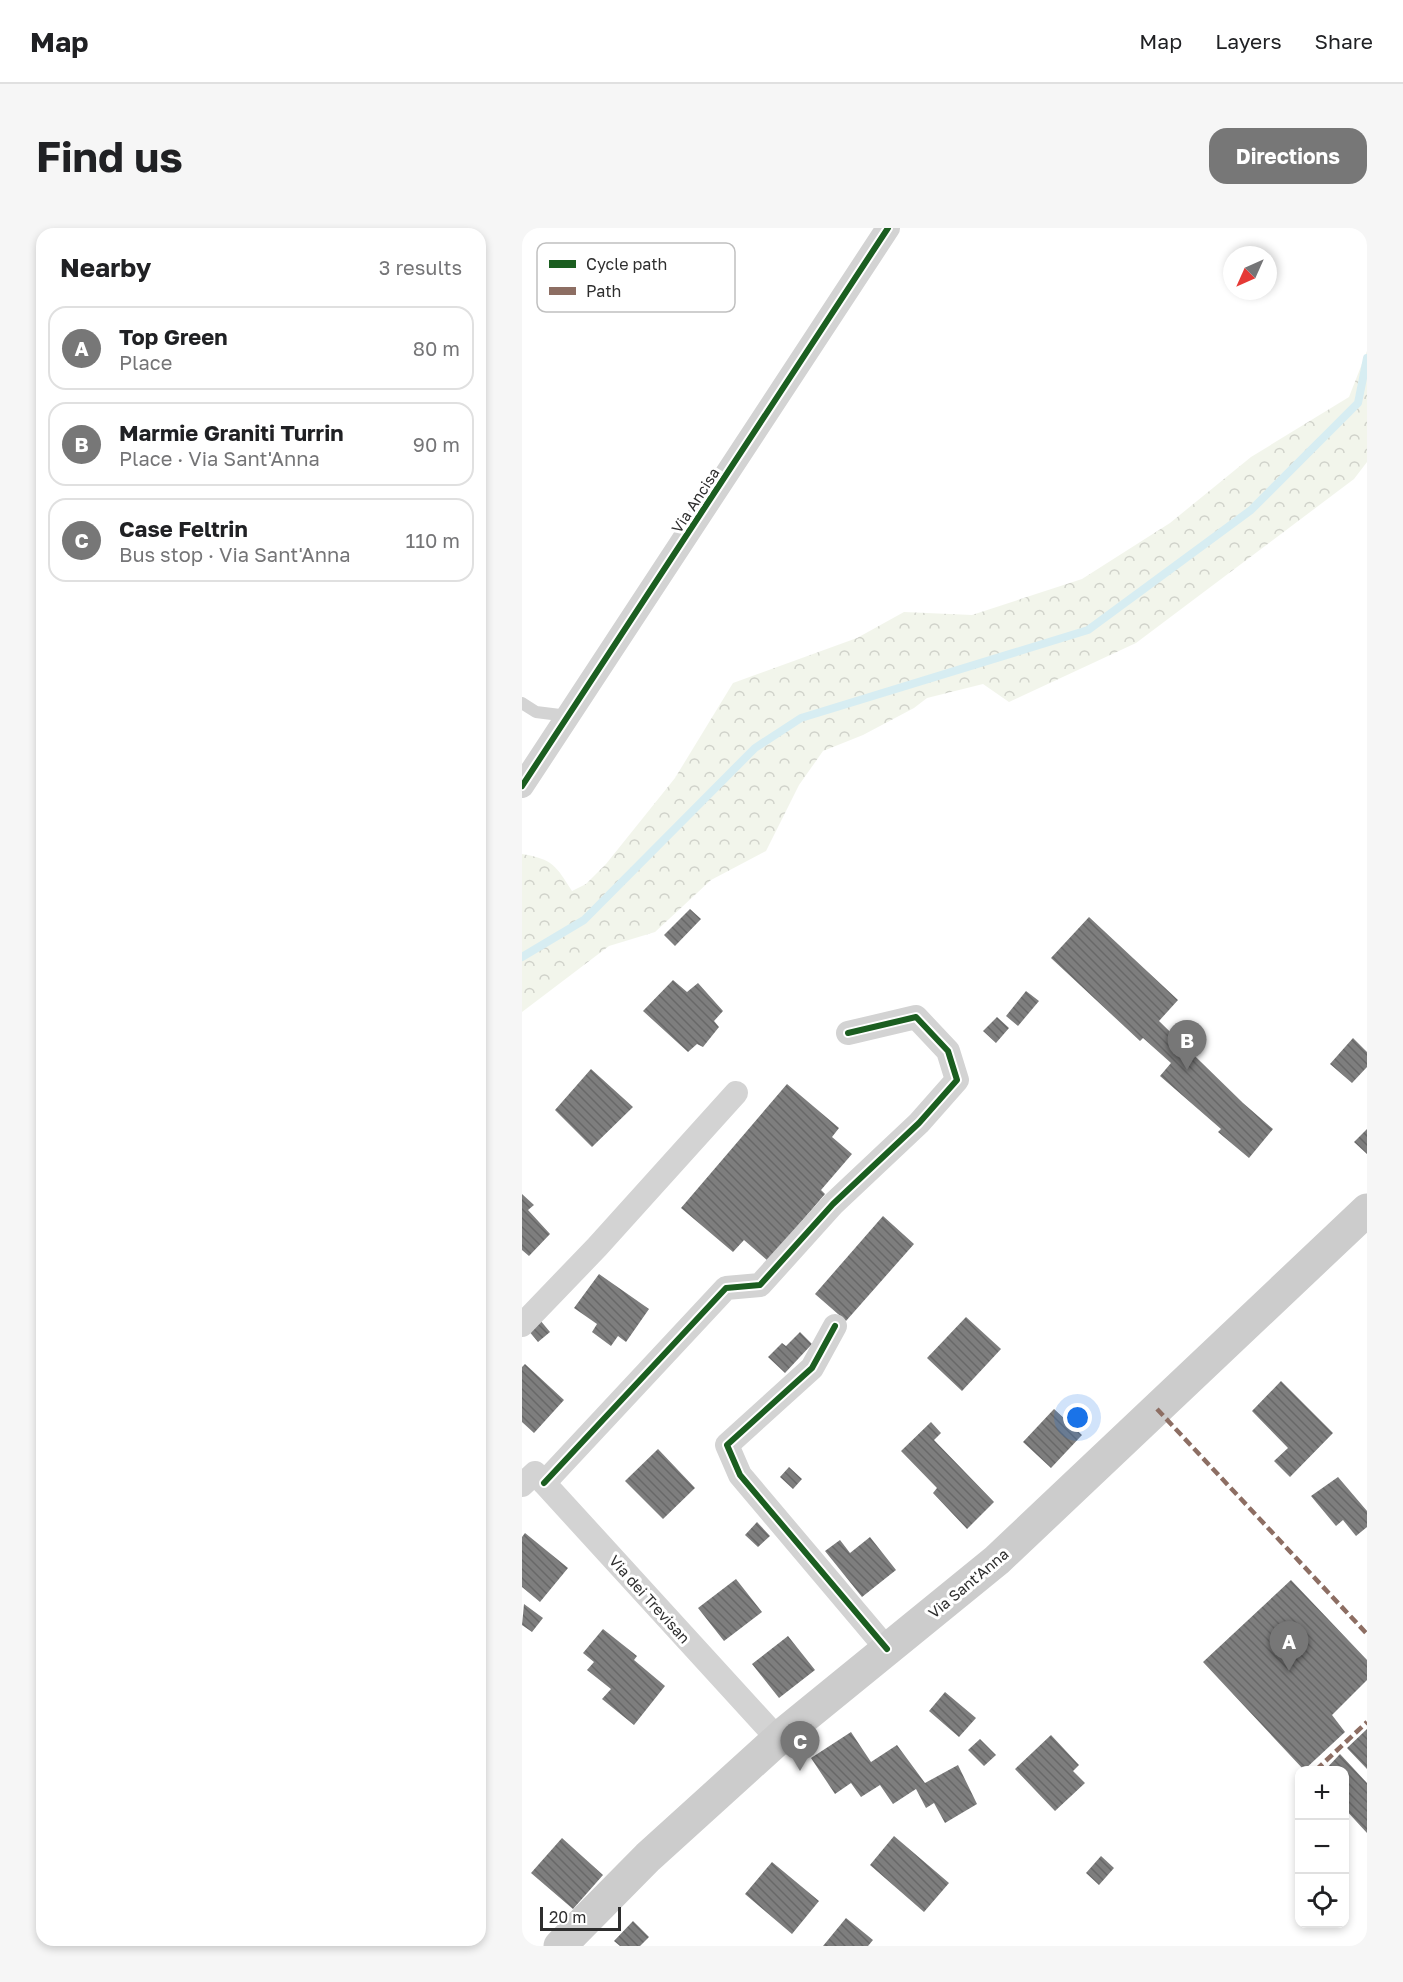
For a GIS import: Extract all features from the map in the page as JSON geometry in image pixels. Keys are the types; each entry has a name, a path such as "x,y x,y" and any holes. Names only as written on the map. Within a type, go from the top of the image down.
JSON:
{"main road":[{"name":"Via Sant'Anna","path":"560,1946 648,1857 778,1739 997,1560 1367,1210"}],"street":[{"name":"Via Ancisa","path":"522,786 888,228"},
{"path":"531,1476 726,1288 760,1285 832,1204 919,1123 957,1080 948,1052 916,1017 848,1033"},
{"path":"522,1325 597,1247 736,1093"},
{"path":"835,1326 812,1368 727,1444 741,1475 887,1649"},
{"name":"Via dei Trevisan","path":"531,1476 778,1739"}],"lane":[{"path":"522,703 536,712 568,716"}],"green space":[{"path":"1367,351 1367,462 1354,479 1136,643 1009,702 983,684 927,698 914,708 863,735 823,751 799,785 766,851 711,880 655,932 609,946 522,1012 522,854 541,858 553,865 572,891 586,884 606,864 675,778 733,683 857,638 904,612 972,615 1082,579 1170,523 1251,457 1349,397"}],"building":[{"path":"690,909 701,919 675,946 664,935"},
{"path":"1089,917 1178,1000 1159,1021 1273,1129 1249,1158 1218,1132 1221,1129 1160,1076 1171,1063 1143,1038 1140,1041 1051,958"},
{"path":"673,980 687,992 698,983 723,1011 714,1021 719,1027 703,1047 697,1044 688,1052 643,1011"},
{"path":"1026,991 1039,1001 1018,1026 1006,1016"},
{"path":"997,1017 1009,1028 996,1043 983,1031"},
{"path":"1353,1038 1367,1052 1367,1067 1352,1083 1330,1064"},
{"path":"591,1069 633,1107 592,1147 555,1110"},
{"path":"787,1084 839,1128 832,1137 852,1154 821,1190 825,1194 768,1261 744,1240 733,1252 681,1208"},
{"path":"1367,1129 1367,1154 1354,1142"},
{"path":"522,1194 534,1205 528,1210 550,1234 529,1256 522,1250"},
{"path":"883,1216 914,1244 846,1321 815,1294"},
{"path":"599,1274 649,1309 626,1342 618,1336 611,1346 592,1332 597,1324 574,1308"},
{"path":"966,1317 1001,1349 962,1391 927,1358"},
{"path":"540,1320 550,1332 538,1342 528,1330"},
{"path":"800,1332 812,1344 785,1373 768,1357 782,1343 786,1346"},
{"path":"525,1364 564,1400 534,1433 522,1422 522,1367"},
{"path":"1281,1381 1333,1433 1290,1477 1274,1461 1288,1448 1252,1411"},
{"path":"1054,1409 1082,1435 1051,1468 1023,1442"},
{"path":"931,1422 941,1433 934,1440 994,1502 967,1529 933,1493 937,1488 901,1451"},
{"path":"658,1449 695,1488 663,1519 625,1481"},
{"path":"789,1467 802,1479 793,1489 780,1477"},
{"path":"1338,1477 1367,1511 1367,1527 1356,1536 1343,1520 1336,1526 1311,1496"},
{"path":"757,1522 770,1536 758,1547 745,1535"},
{"path":"525,1533 568,1568 540,1602 522,1587 522,1537"},
{"path":"870,1537 896,1570 862,1597 825,1551 840,1540 850,1553"},
{"path":"736,1579 762,1612 724,1641 698,1608"},
{"path":"1291,1580 1367,1660 1367,1680 1332,1715 1345,1732 1308,1766 1300,1766 1203,1662"},
{"path":"524,1604 543,1618 532,1632 522,1625"},
{"path":"603,1629 637,1656 634,1660 665,1686 634,1725 602,1699 611,1689 587,1670 594,1662 583,1653"},
{"path":"788,1636 815,1670 779,1698 752,1664"},
{"path":"945,1692 976,1718 959,1737 929,1711"},
{"path":"1367,1729 1367,1769 1347,1748"},
{"path":"851,1732 871,1762 897,1745 925,1783 958,1765 977,1804 945,1823 934,1803 926,1808 916,1789 893,1804 880,1785 861,1797 851,1783 835,1794 811,1758"},
{"path":"1051,1735 1079,1765 1073,1771 1085,1783 1055,1811 1015,1769"},
{"path":"980,1739 996,1755 984,1766 968,1750"},
{"path":"1340,1754 1367,1783 1367,1833 1349,1813 1349,1766 1329,1766"},
{"path":"894,1836 949,1883 924,1912 870,1865"},
{"path":"562,1838 603,1875 573,1909 531,1873"},
{"path":"1101,1856 1114,1868 1099,1885 1086,1873"},
{"path":"772,1862 819,1901 792,1934 745,1894"},
{"path":"846,1918 873,1940 868,1946 823,1946"},
{"path":"633,1921 649,1937 640,1946 620,1946 614,1941"}],"waterway":[{"path":"522,957 584,920 755,748 801,718 1088,630 1251,510 1358,403 1367,358"}],"marked path":[{"path":"1157,1409 1367,1634"},
{"path":"1320,1766 1367,1722"}],"cycle path":[{"path":"522,786 888,228"},
{"path":"544,1483 726,1288 760,1285 833,1204 919,1123 957,1080 948,1051 916,1017 848,1033"},
{"path":"835,1326 812,1368 727,1445 740,1475 887,1649"}],"place":[{"name":"Marmie Graniti Turrin","path":"1187,1070"},
{"name":"Top Green","path":"1289,1671"},
{"name":"Case Feltrin","path":"800,1771"}]}
